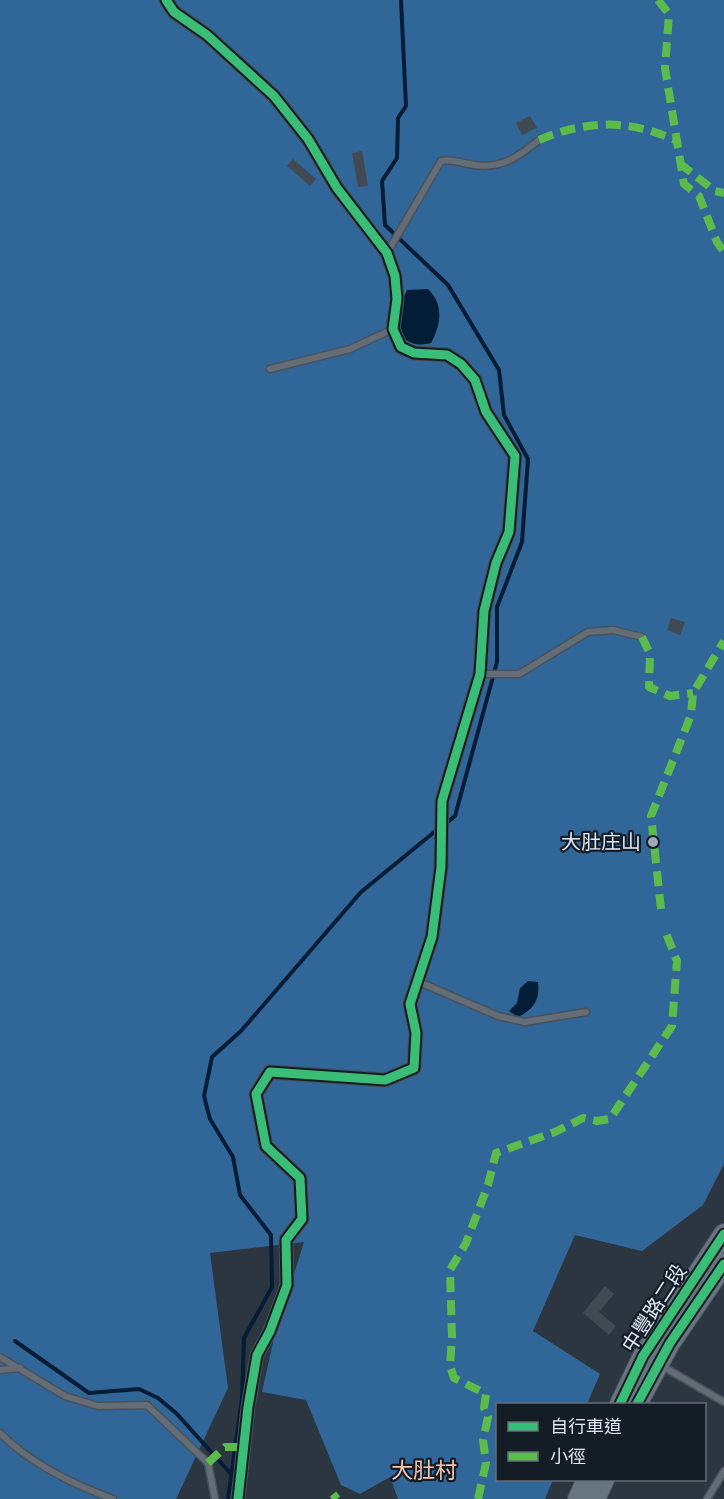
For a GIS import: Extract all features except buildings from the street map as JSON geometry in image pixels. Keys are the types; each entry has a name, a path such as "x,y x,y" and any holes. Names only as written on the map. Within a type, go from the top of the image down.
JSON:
{"main road":[{"name":"中豐路二段","path":"638,1403 701,1284 724,1234"},
{"name":"中豐路二段","path":"620,1403 643,1356 701,1284 724,1264"},
{"path":"578,1499 585,1481"},
{"path":"596,1499 603,1481"}],"street":[{"path":"166,0 174,12 207,35 274,96 308,139 359,221 389,248 397,299 393,329 401,347 430,356 447,355 461,364 475,380 486,412 515,456 509,532 496,563 483,611 480,674 442,801 441,867 432,937 410,1004 416,1034 414,1068 385,1080 270,1072 256,1094 266,1146 300,1178 302,1219 286,1240 287,1285 270,1331 258,1355 248,1407 238,1499"}],"lane":[{"path":"389,248 441,161 453,159 471,165 496,167 518,157 539,140"},
{"path":"270,369 350,349 393,329"},
{"path":"480,674 519,674 588,632 613,630 642,637"},
{"path":"416,981 498,1016 525,1023 586,1012"},
{"path":"0,1357 65,1396 98,1406 147,1405 208,1463 215,1499"},
{"path":"658,1364 724,1402"},
{"path":"0,1370 21,1368"},
{"path":"0,1433 21,1454 86,1490 113,1499"},
{"path":"707,1499 724,1471"},
{"path":"717,1484 724,1488"}],"shaded area":[{"path":"0,0 724,0 724,1164 703,1205 642,1251 575,1235 533,1331 600,1374 587,1403 496,1403 496,1481 553,1481 545,1499 398,1499 390,1477 360,1494 341,1485 306,1400 262,1392 274,1338 304,1242 210,1253 228,1388 176,1499 0,1499"},
{"path":"428,289 437,301 439,322 431,343 414,344 401,335 400,305 407,290"},
{"path":"528,981 538,982 537,999 528,1011 518,1017 509,1011 517,1003 520,988"}],"waterway":[{"path":"401,0 406,106 398,118 397,158 382,181 385,225 448,285 499,370 504,415 528,459 522,542 497,607 497,662 455,816 444,825"},
{"path":"228,1499 242,1399 244,1338 272,1287 271,1235 240,1195 233,1157 210,1119 204,1096 212,1057 241,1031 361,892 438,829"},
{"path":"15,1341 89,1393 139,1389 158,1398 176,1413 232,1475"}],"marked path":[{"path":"658,0 669,14 665,68 684,184 699,196 717,242 724,252"},
{"path":"539,140 573,129 607,125 641,128 675,140"},
{"path":"679,163 715,191 724,193"},
{"path":"642,637 650,654 649,687 670,696 693,693"},
{"path":"661,909 651,816 691,715 693,693 724,641"},
{"path":"478,1499 486,1463 483,1440 488,1417 484,1408 486,1394 454,1378 450,1366 452,1337 450,1270 466,1243 488,1185 496,1153 555,1132 583,1118 597,1121 610,1119 672,1026 677,961 666,933"},
{"path":"208,1463 225,1447 244,1447"},
{"path":"333,1494 337,1499"}],"cycle path":[{"path":"166,0 174,12 207,35 274,96 308,139 337,188 387,253 395,276 397,299 393,329 401,347 414,353 447,355 461,364 475,380 486,412 515,456 509,532 496,563 484,611 480,674 442,801 441,867 432,937 410,1004 416,1033 414,1068 385,1080 270,1072 256,1094 266,1146 300,1178 302,1219 286,1240 287,1285 270,1331 257,1355 248,1407 238,1499"},
{"path":"620,1403 643,1356 724,1234"},
{"path":"638,1403 670,1343 724,1264"}],"place":[{"name":"大肚庄山","path":"653,842"}],"district":[{"name":"大肚村","path":"424,1470"}]}
